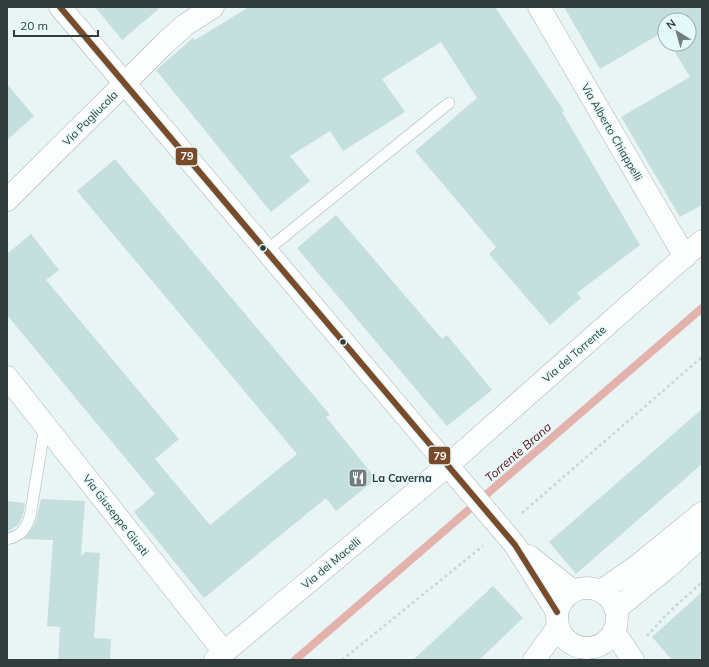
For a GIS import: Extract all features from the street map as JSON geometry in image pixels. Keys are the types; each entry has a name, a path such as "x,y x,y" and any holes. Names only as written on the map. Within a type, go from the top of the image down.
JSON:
{"street":[{"path":"60,7 504,532 558,619 563,636 571,643 577,654 601,644 614,632 617,620 616,609 610,598 601,591 584,588 573,591 561,602 558,619 534,660"},
{"name":"Via Pagliucola","path":"7,200 164,44 185,25 212,7"},
{"name":"Via Alberto Chiappelli","path":"539,7 685,257"},
{"name":"Via del Torrente","path":"447,466 702,241"},
{"name":"Via Giuseppe Giusti","path":"7,377 220,656"},
{"name":"Via dei Macelli","path":"220,656 447,466"},
{"path":"601,591 637,566 702,513"},
{"path":"504,532 573,591"},
{"path":"616,609 668,567 702,536"},
{"path":"614,632 632,658"}],"lane":[{"path":"266,251 449,104"},
{"path":"7,538 15,537 25,530 30,517 45,425"}],"path":[{"path":"342,660 504,532 702,357"},
{"path":"632,658 667,614 702,582"}],"building":[{"path":"95,7 161,7 122,40"},
{"path":"249,7 495,7 564,111 562,112 640,245 577,293 581,298 550,325 489,254 496,247 415,151 477,98 441,42 382,79 405,112 343,151 330,131 290,156 310,181 271,212 156,70 193,38 195,40"},
{"path":"564,7 702,7 702,205 680,217 621,117 690,77 675,52 697,52 697,12 657,12 657,36 600,69"},
{"path":"7,84 34,116 7,140"},
{"path":"115,159 330,415 326,417 376,479 336,511 326,498 204,598 134,512 155,494 7,315 7,254 31,234 59,270 46,280 179,439 155,459 210,525 297,454 77,191"},
{"path":"336,215 442,339 447,335 492,390 447,426 297,248"},
{"path":"702,409 702,464 576,574 549,542"},
{"path":"41,499 85,501 81,556 85,552 100,553 94,638 111,639 110,660 58,660 60,627 47,626 53,540 24,539 35,524"},
{"path":"7,501 25,503 23,515 18,525 7,532"},
{"path":"493,586 523,618 479,660 413,660"},
{"path":"702,592 702,660 672,660 652,637"}],"waterway":[{"name":"Torrente Brana","path":"295,660 702,308"}],"transit line":[{"name":"79","path":"60,7 515,545 557,612"}],"place":[{"name":"La Caverna","path":"358,478"}]}
